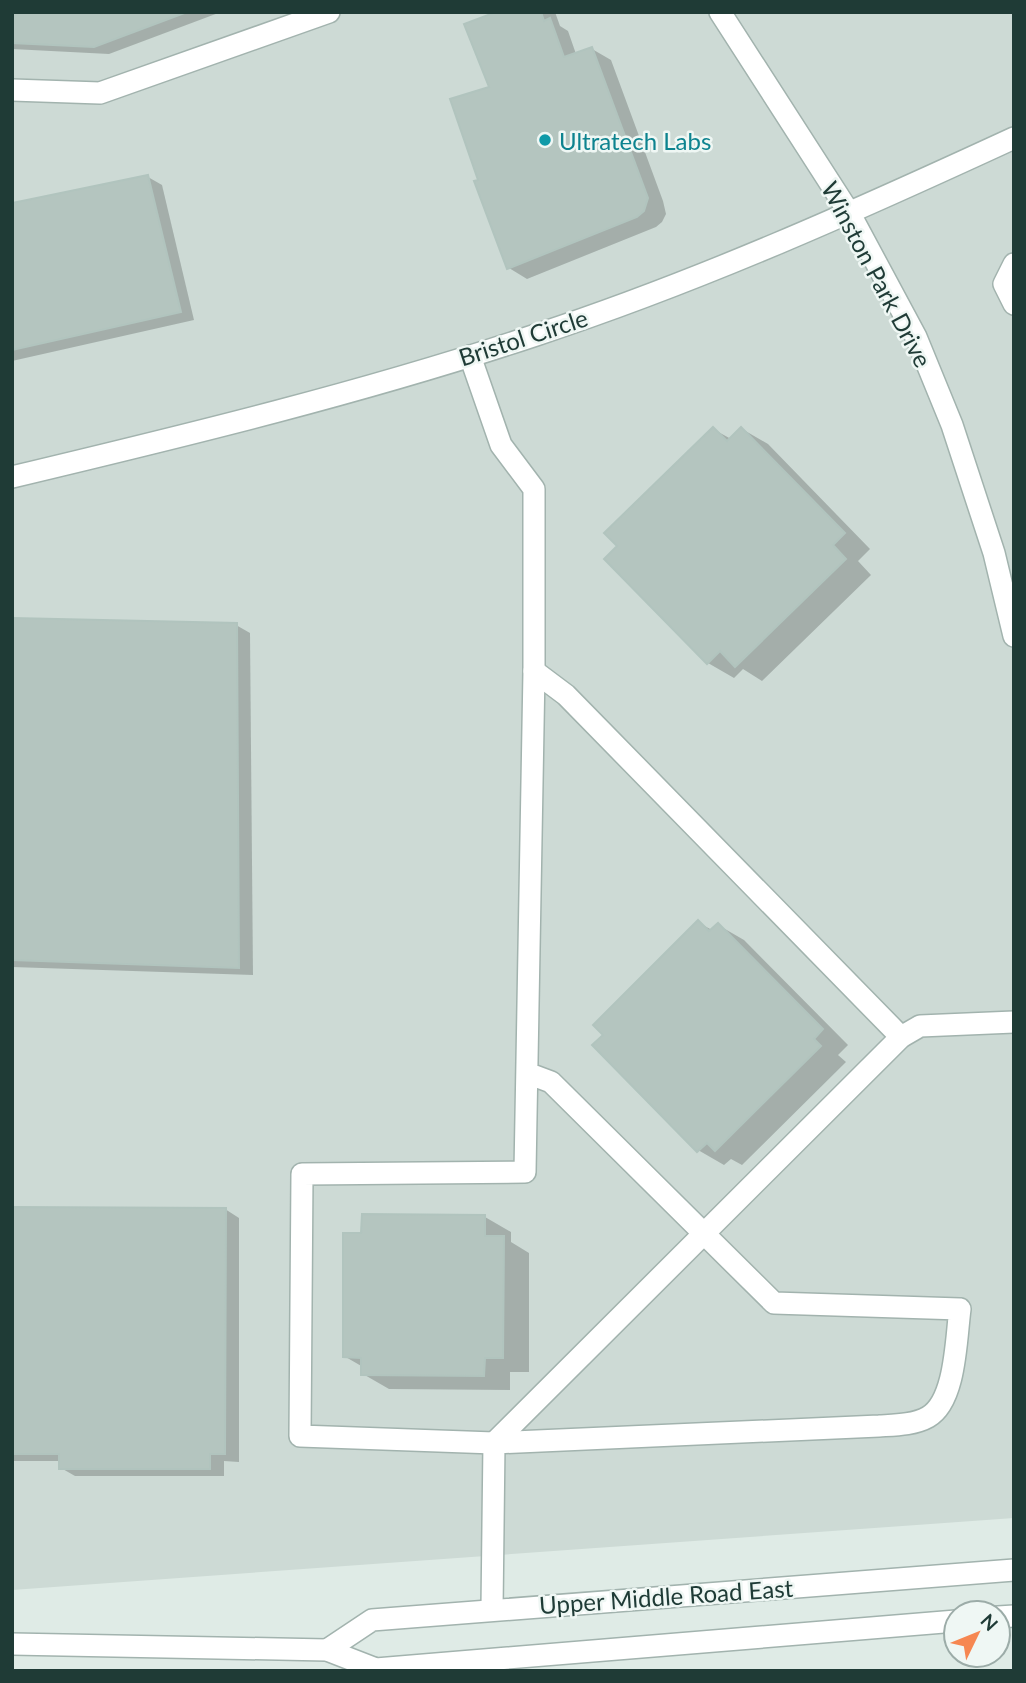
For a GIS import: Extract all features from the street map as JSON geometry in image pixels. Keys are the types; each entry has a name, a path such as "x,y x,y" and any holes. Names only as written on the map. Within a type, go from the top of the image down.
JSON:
{"street":[{"path":"12,90 100,93 329,12"},
{"name":"Winston Park Drive","path":"720,12 850,214 916,337 952,425 994,553 1014,636"},
{"name":"Bristol Circle","path":"12,477 206,431 538,335 736,261 850,214 1014,138"},
{"path":"1014,264 1004,284 1014,304"},
{"path":"470,356 501,446 534,489 534,671 525,1172 302,1174 300,1436 494,1443 903,1424 928,1417 941,1404 951,1379 960,1309 774,1303 551,1082 527,1073"},
{"path":"534,671 566,695 901,1037"},
{"path":"492,1609 494,1443 901,1037 920,1026 1014,1021"},
{"name":"Upper Middle Road East","path":"327,1650 372,1620 1014,1570"},
{"name":"Upper Middle Road East","path":"12,1644 327,1650 376,1669 942,1622"}],"shaded area":[{"path":"12,12 1014,12 1014,1518 12,1590"}],"building":[{"path":"12,12 187,12 94,47 12,43"},
{"name":"Ultratech Labs","path":"496,12 541,12 544,21 550,18 564,57 592,47 648,198 644,211 637,217 507,269 474,181 478,180 450,99 489,87 464,24"},
{"path":"148,175 181,312 12,350 12,203"},
{"path":"713,427 727,441 741,427 845,533 833,545 846,559 735,667 720,651 707,664 604,559 617,546 604,533"},
{"path":"12,618 237,623 239,968 12,960"},
{"path":"698,920 709,931 718,923 823,1029 814,1039 821,1046 715,1151 707,1143 697,1152 592,1045 603,1035 593,1025"},
{"path":"12,1207 226,1208 225,1454 210,1454 210,1469 59,1469 59,1454 12,1454"},
{"path":"362,1214 485,1215 485,1236 504,1236 503,1358 485,1358 484,1376 361,1375 361,1358 343,1357 343,1233 361,1233"}],"place":[{"name":"Ultratech Labs","path":"545,140"}]}
